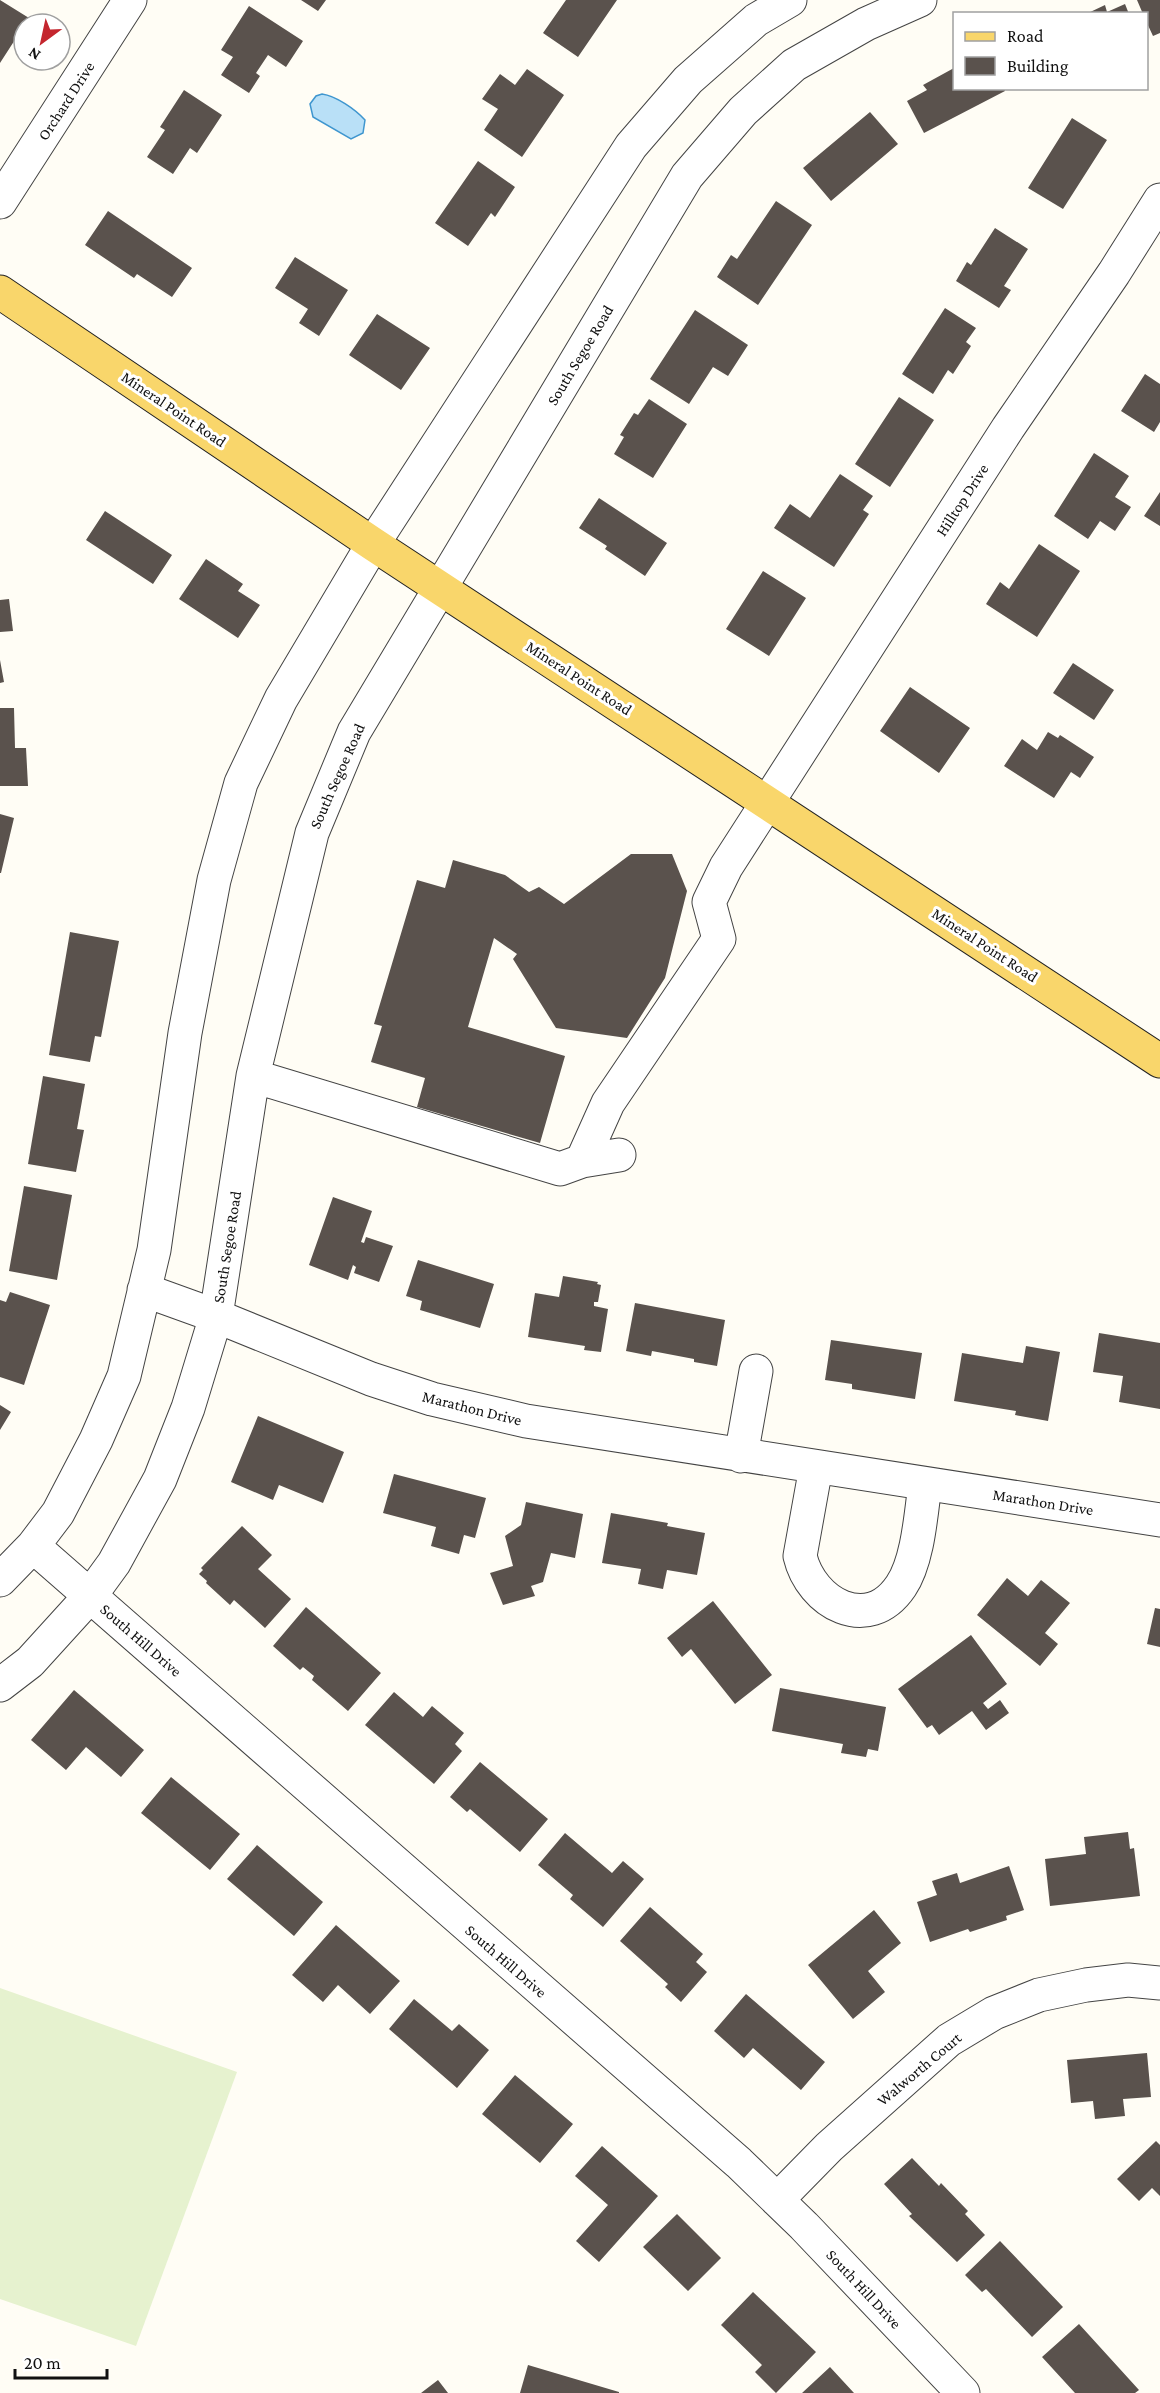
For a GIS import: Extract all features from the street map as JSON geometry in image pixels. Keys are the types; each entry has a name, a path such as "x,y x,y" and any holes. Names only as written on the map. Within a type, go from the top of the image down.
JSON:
{"main road":[{"name":"Mineral Point Road","path":"0,292 373,544 1160,1061"}],"street":[{"name":"Orchard Drive","path":"0,202 130,0"},
{"path":"0,1580 33,1546 58,1513 96,1440 124,1376 154,1250 185,1033 214,880 241,783 281,699 373,544 631,146 688,80 756,20 790,0"},
{"name":"South Segoe Road","path":"0,1685 30,1662 90,1596 114,1563 160,1479 188,1408 216,1316 253,1076 312,833 354,732 687,176 743,111 794,64 866,24 920,0"},
{"name":"Hilltop Drive","path":"582,1161 608,1103 719,939 709,903 726,867 1008,428 1114,273 1160,200"},
{"path":"253,1076 560,1169 582,1161 620,1155"},
{"name":"Marathon Drive","path":"144,1290 216,1316 371,1379 432,1399 526,1421 1160,1520"},
{"path":"741,1456 756,1371"},
{"path":"816,1467 800,1556 809,1581 819,1593 840,1608 873,1609 890,1598 900,1587 906,1576 917,1539 925,1484"},
{"name":"South Hill Drive","path":"33,1546 739,2163 963,2393"},
{"name":"Walworth Court","path":"777,2200 829,2147 949,2040 994,2013 1039,1995 1086,1984 1128,1980 1160,1983"}],"green space":[{"path":"0,1988 237,2072 136,2346 0,2299"}],"water":[{"path":"322,94 339,100 361,116 365,120 363,133 351,139 313,117 310,104 316,96"}],"building":[{"path":"0,0 19,12 12,12 12,44 0,63"},
{"path":"301,0 326,0 318,11"},
{"path":"566,0 617,0 578,57 543,33"},
{"path":"1137,0 1160,0 1160,33 1153,36 1148,25 1148,12 1142,12"},
{"path":"1125,4 1128,12 1107,12"},
{"path":"1105,5 1107,12 1090,12"},
{"path":"249,6 303,41 286,67 268,55 256,73 260,76 249,93 221,75 233,57 221,50"},
{"path":"527,69 564,95 522,157 484,130 498,109 482,99 500,74 515,85"},
{"path":"953,69 953,90 1005,91 924,133 907,101 927,90 923,85"},
{"path":"184,90 222,115 197,153 190,148 173,174 147,157 165,130 160,127"},
{"path":"870,112 898,144 831,201 803,168"},
{"path":"1072,118 1107,140 1063,209 1028,188"},
{"path":"478,161 515,187 495,217 491,213 468,246 435,223"},
{"path":"776,201 812,225 758,305 717,277 731,255 737,259"},
{"path":"108,211 192,268 172,297 137,274 134,278 85,245"},
{"path":"995,228 1028,249 1004,286 1011,290 999,308 956,281 967,262 971,265"},
{"path":"295,257 348,290 319,336 299,323 308,309 275,288"},
{"path":"945,308 976,328 966,342 971,346 953,374 948,370 933,394 902,374"},
{"path":"695,310 748,345 728,376 713,367 689,404 650,379"},
{"path":"377,314 430,348 401,390 349,355"},
{"path":"1145,374 1160,384 1160,422 1154,432 1121,411"},
{"path":"899,397 934,420 890,487 855,464"},
{"path":"649,399 687,424 653,478 614,454 624,437 620,435 634,413 638,415"},
{"path":"1094,453 1129,476 1115,497 1131,507 1115,531 1100,521 1088,539 1054,516"},
{"path":"840,474 873,496 863,510 869,514 834,567 774,528 790,504 810,518"},
{"path":"1160,492 1160,526 1144,516"},
{"path":"599,498 667,543 645,576 605,549 607,546 579,528"},
{"path":"105,511 172,555 153,584 86,540"},
{"path":"1039,544 1080,571 1037,637 986,604 1000,582 1009,589"},
{"path":"206,559 243,584 238,591 260,605 238,638 179,599"},
{"path":"763,571 806,598 769,656 726,629"},
{"path":"9,599 13,631 0,632 0,600"},
{"path":"0,660 4,682 0,683"},
{"path":"1073,663 1114,690 1094,720 1053,693"},
{"path":"910,687 970,728 939,773 880,731"},
{"path":"0,708 14,708 15,748 26,748 28,786 0,786"},
{"path":"1048,732 1058,738 1060,735 1094,757 1080,778 1071,772 1054,798 1004,766 1022,739 1037,750"},
{"path":"0,814 14,818 1,873 0,873"},
{"path":"631,854 672,854 687,891 665,978 627,1038 556,1028 513,959 517,954 494,938 468,1027 565,1056 540,1143 417,1107 425,1078 371,1062 382,1026 374,1024 417,880 445,888 453,860 505,875 529,892 539,887 564,904"},
{"path":"70,932 119,941 101,1037 95,1036 90,1062 49,1055"},
{"path":"43,1076 85,1084 77,1129 84,1130 76,1172 28,1164"},
{"path":"24,1186 72,1195 57,1280 9,1271"},
{"path":"333,1197 372,1211 361,1242 364,1243 366,1237 393,1246 379,1282 354,1273 356,1267 353,1265 348,1280 309,1265"},
{"path":"418,1260 494,1284 480,1328 420,1310 422,1301 406,1296"},
{"path":"563,1276 598,1282 597,1284 601,1285 598,1302 594,1302 594,1306 608,1309 601,1352 584,1350 585,1346 528,1337 535,1293 559,1297"},
{"path":"10,1292 50,1305 24,1385 0,1377 0,1300 6,1302"},
{"path":"635,1303 725,1320 717,1366 652,1351 651,1356 626,1351"},
{"path":"1099,1333 1160,1343 1160,1409 1119,1402 1123,1376 1093,1372"},
{"path":"831,1340 922,1353 915,1399 852,1389 852,1384 825,1380"},
{"path":"1026,1346 1060,1352 1048,1421 1015,1415 1016,1411 954,1401 962,1353 1023,1363"},
{"path":"0,1405 11,1412 0,1430"},
{"path":"258,1416 344,1452 323,1503 279,1485 273,1500 231,1482"},
{"path":"394,1474 486,1498 475,1538 464,1535 459,1554 431,1546 436,1527 383,1513"},
{"path":"526,1502 583,1514 575,1558 551,1553 543,1582 531,1586 535,1596 503,1605 490,1573 513,1566 505,1536 521,1525"},
{"path":"611,1513 668,1523 667,1526 705,1533 697,1575 667,1570 663,1589 638,1584 641,1569 602,1563"},
{"path":"242,1526 272,1555 258,1569 291,1599 265,1628 234,1600 230,1605 199,1574 203,1570 201,1568"},
{"path":"1007,1578 1028,1596 1041,1580 1070,1603 1045,1633 1058,1644 1040,1666 977,1615"},
{"path":"713,1601 772,1675 735,1704 691,1649 682,1657 667,1638"},
{"path":"306,1607 381,1673 348,1711 312,1680 314,1676 303,1667 300,1670 273,1646"},
{"path":"1155,1608 1160,1609 1160,1647 1147,1644"},
{"path":"971,1635 1007,1684 983,1703 988,1709 1000,1700 1009,1713 986,1730 972,1711 939,1735 932,1725 927,1728 898,1689"},
{"path":"780,1688 886,1707 878,1751 868,1749 866,1757 841,1753 843,1744 772,1731"},
{"path":"74,1690 144,1750 121,1777 86,1747 66,1770 31,1740"},
{"path":"394,1692 423,1717 432,1706 464,1733 455,1744 462,1751 434,1784 365,1725"},
{"path":"480,1762 548,1819 520,1852 470,1809 467,1812 450,1797"},
{"path":"171,1777 240,1834 210,1870 141,1813"},
{"path":"1128,1832 1130,1849 1134,1848 1140,1896 1050,1906 1045,1859 1086,1854 1084,1837"},
{"path":"565,1833 612,1873 623,1861 644,1879 603,1927 570,1899 573,1895 538,1865"},
{"path":"257,1845 323,1902 294,1936 227,1879"},
{"path":"1009,1866 1024,1910 1006,1916 1007,1920 970,1932 968,1929 930,1942 917,1902 937,1895 932,1881 957,1873 960,1883"},
{"path":"650,1907 703,1954 696,1962 707,1972 681,2002 665,1987 668,1984 620,1941"},
{"path":"874,1910 901,1943 868,1971 885,1992 853,2019 808,1965"},
{"path":"336,1925 400,1981 370,2014 338,1985 323,2002 292,1975"},
{"path":"746,1994 825,2062 801,2090 753,2048 744,2058 714,2031"},
{"path":"414,1999 452,2031 459,2024 489,2050 457,2088 389,2029"},
{"path":"1147,2053 1151,2097 1123,2099 1125,2116 1095,2119 1093,2101 1071,2103 1067,2060"},
{"path":"515,2075 573,2124 540,2163 482,2114"},
{"path":"1156,2141 1160,2145 1160,2196 1152,2188 1139,2201 1117,2179"},
{"path":"602,2146 658,2196 599,2262 576,2241 608,2205 575,2176"},
{"path":"912,2158 968,2211 965,2214 985,2235 957,2262 909,2216 912,2214 884,2184"},
{"path":"677,2214 721,2258 688,2291 643,2247"},
{"path":"1000,2241 1063,2307 1032,2337 986,2289 982,2292 965,2275"},
{"path":"753,2292 816,2352 776,2393 755,2372 762,2365 721,2325"},
{"path":"1079,2324 1139,2390 1135,2393 1075,2393 1042,2357"},
{"path":"528,2365 619,2392 619,2393 520,2393"},
{"path":"830,2367 854,2393 802,2393"},
{"path":"438,2380 448,2393 421,2393"}]}
